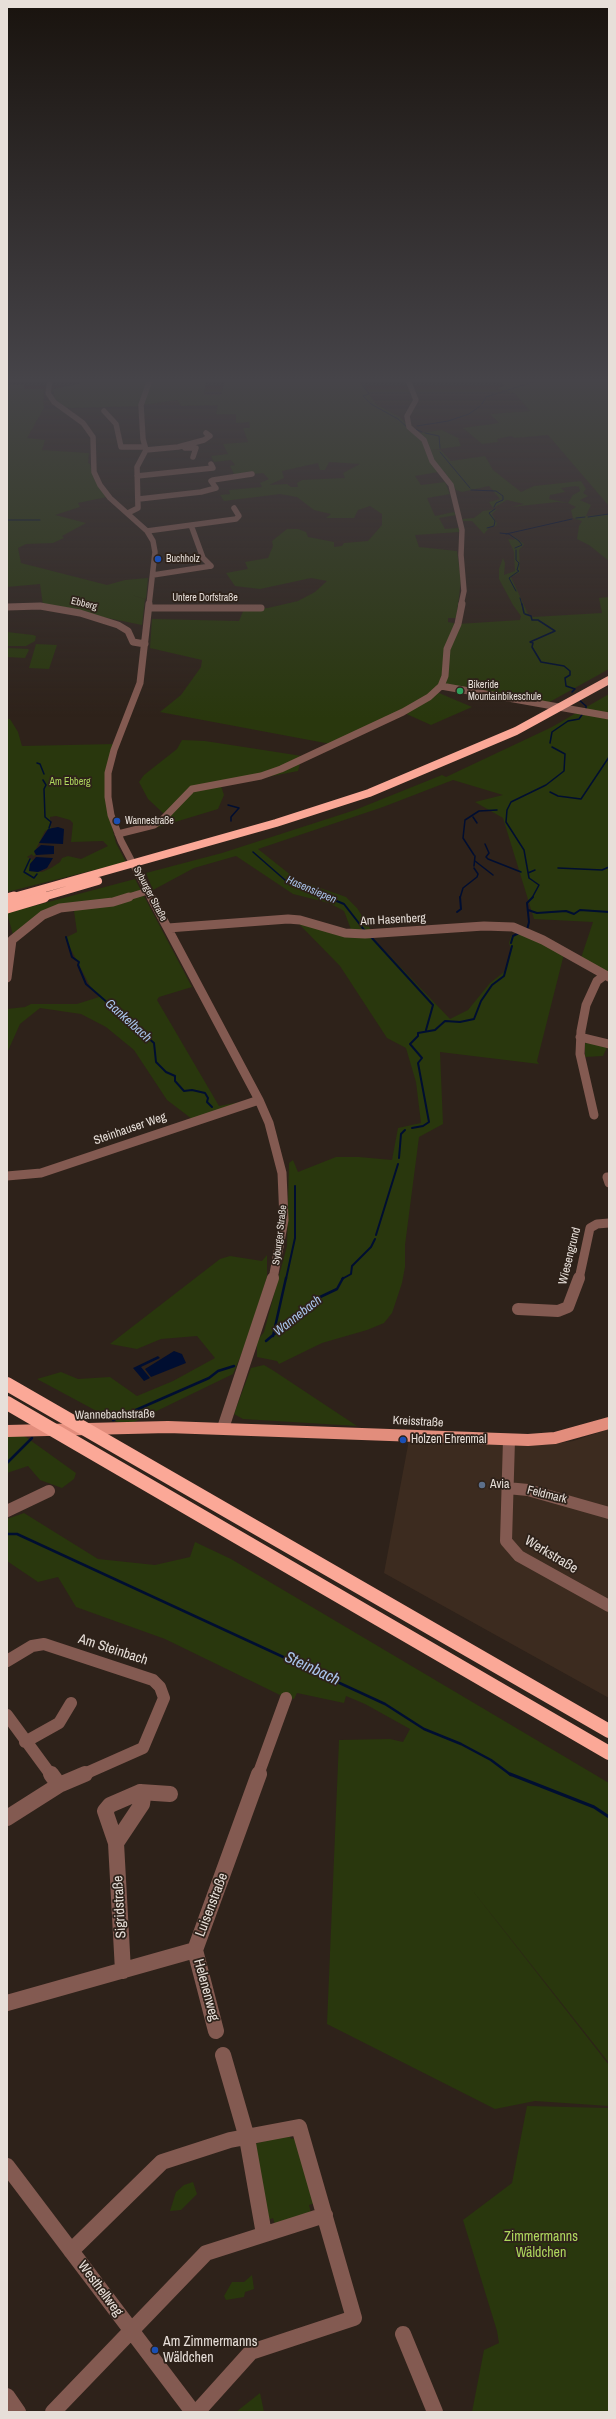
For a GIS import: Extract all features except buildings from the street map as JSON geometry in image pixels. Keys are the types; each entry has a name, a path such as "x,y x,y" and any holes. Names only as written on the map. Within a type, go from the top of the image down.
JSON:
{"highway":[{"path":"7,899 201,845 322,809 415,775 520,733 609,680"},
{"path":"7,907 270,832 369,800 455,766 609,688"},
{"path":"7,1384 609,1731"},
{"path":"7,1403 609,1753"}],"main road":[{"name":"Kreisstraße","path":"223,1428 509,1440 555,1438 609,1423"},
{"name":"Wannebachstraße","path":"7,1431 168,1427 223,1428"}],"street":[{"name":"Syburger Straße","path":"106,493 147,531 153,541 155,552 138,692 117,742 108,773 110,808 118,834 125,849 259,1100 277,1150 284,1187 284,1220 279,1255 270,1290 223,1428"},
{"path":"128,512 138,509 138,493"},
{"path":"139,500 194,493"},
{"path":"118,834 147,828 157,823 192,789 261,776 281,769 403,712 429,697 441,686 446,676 447,650 458,624 464,590 461,555 462,530 453,493"},
{"path":"147,531 238,518 239,516 234,508"},
{"path":"153,575 211,566 203,558 191,525"},
{"path":"179,572 183,578"},
{"name":"Ebberg","path":"7,607 40,606 80,613 118,625 128,631 133,642 145,644"},
{"name":"Untere Dorfstraße","path":"149,608 262,608"},
{"path":"441,686 609,716"},
{"path":"7,978 12,940 43,915 60,908 113,902 148,891"},
{"name":"Am Hasenberg","path":"168,928 288,919 300,920 345,933 365,934 478,926 512,927 527,932 607,976"},
{"path":"594,1115 580,1054 580,1037 586,1005 598,981 607,976"},
{"path":"580,1037 609,1044"},
{"name":"Steinhauser Weg","path":"7,1176 41,1173 259,1100"},
{"path":"609,1177 607,1177 609,1183"},
{"name":"Wiesengrund","path":"518,1310 558,1311 568,1307 580,1279 590,1228 597,1224 609,1223"},
{"path":"507,1488 509,1440"},
{"name":"Feldmark","path":"507,1488 528,1490 609,1513"},
{"name":"Werkstraße","path":"507,1488 505,1533 506,1541 512,1549 519,1556 609,1606"},
{"path":"7,1511 49,1491"},
{"name":"Am Steinbach","path":"7,1661 32,1646 44,1644 153,1680 160,1687 164,1698 142,1748 59,1785 7,1818"},
{"name":"Luisenstraße","path":"7,2003 195,1950 286,1698"},
{"path":"25,1742 59,1723 66,1714 71,1703"},
{"path":"7,1715 25,1742 59,1785"},
{"path":"116,1843 142,1804 143,1797 140,1792"},
{"name":"Sigridstraße","path":"123,1971 116,1843 105,1811 110,1805 140,1792 170,1794"},
{"name":"Helenenweg","path":"195,1950 216,2031"},
{"path":"223,2055 247,2138 264,2234"},
{"path":"71,2251 162,2162 230,2140 299,2127 354,2318 251,2352 197,2412"},
{"name":"Westhellweg","path":"7,2166 193,2412"},
{"path":"53,2412 132,2332 206,2253 325,2215"},
{"path":"403,2334 435,2412"},
{"path":"7,2396 18,2412"}],"shaded area":[{"path":"609,1429 609,1698 384,1573 409,1440 499,1445 545,1445 573,1441"}],"green space":[{"path":"7,493 104,493 107,497 78,503 80,507 55,515 86,523 62,536 64,538 53,543 26,544 18,548 21,563 107,585 125,580 148,578 146,599 131,595 145,599 142,625 43,605 40,584 7,587"},
{"path":"450,493 450,494 427,498 435,516 454,512 456,515 439,518 445,529 459,528 460,532 415,535 419,547 457,551 461,579 459,597 456,618 448,618 448,622 458,624 520,620 521,616 513,605 499,579 499,569 503,558 505,563 504,575 515,571 514,552 508,539 515,540 513,536 524,544 519,550 520,572 511,577 528,614 533,617 602,613 599,598 609,597 609,669 546,704 441,686 437,690 439,693 472,707 431,725 402,712 336,745 160,712 181,695 201,667 202,660 150,648 152,619 239,621 244,609 268,608 298,601 315,592 327,581 311,578 260,589 235,586 226,573 248,569 245,562 268,558 273,546 272,541 287,529 298,529 306,532 308,537 334,542 334,547 342,546 344,543 368,541 382,525 382,514 370,506 358,510 354,518 326,518 331,514 314,510 297,497 280,494 224,501 220,495 230,494"},
{"path":"495,493 561,493 550,495 549,499 568,503 557,502 511,507 524,504 507,500 493,508 489,502 500,499"},
{"path":"577,493 583,493 588,496 580,500 591,505 586,516 609,514 609,561 589,545 577,539 579,526 582,521 573,518 571,510 576,507 568,503 573,495"},
{"path":"598,493 609,493 609,506"},
{"path":"497,509 492,514 497,523 496,526 489,528 484,534 472,521 463,521 462,519 474,518 483,511"},
{"path":"7,632 33,635 36,636 35,641 26,646 7,646"},
{"path":"36,644 57,645 49,669 29,668"},
{"path":"7,648 29,650 25,658 7,657"},
{"path":"609,694 609,975 564,954 537,1061 539,1064 440,1052 443,1124 419,1137 405,1245 405,1267 402,1283 392,1313 384,1323 367,1330 322,1343 279,1364 277,1361 257,1357 257,1341 264,1332 287,1246 289,1163 293,1160 298,1172 336,1157 359,1157 392,1160 398,1128 421,1123 416,1082 406,1048 387,1038 340,966 300,925 289,917 372,937 450,1019 468,1010 490,983 504,972 511,949 509,943 511,936 522,931 581,958 593,922 534,919 503,818 475,802 503,795 453,780 383,807 258,849 297,880 346,897 357,908 373,933 352,932 344,911 329,903 293,894 236,856 194,868 153,890 146,873 222,853 355,810 442,775 446,777 552,727"},
{"name":"Am Ebberg","path":"7,719 10,719 18,732 22,746 115,744 112,749 110,819 116,843 126,862 7,892","holes":["56,816 70,820 73,823 71,842 103,841 108,846 81,859 68,856 62,858 60,862 42,872 29,871 30,864 33,860 27,857 32,854 33,856 36,855 34,853 45,831 51,828 50,817"]},
{"path":"182,740 205,741 302,756 298,771 221,786 224,795 218,809 152,829 170,814 163,813 148,799 139,782 144,775 177,749"},
{"path":"135,879 192,987 159,997 157,1000 219,1106 241,1102 192,1119 167,1100 134,1050 106,1027 81,1014 40,1008 20,1024 7,1053 7,1009 25,1007 31,1004 77,1004 99,997 90,986 65,938 77,932 74,911 60,912 13,935 7,913"},
{"path":"585,1043 608,1045 603,1056 585,1057"},
{"path":"267,1255 267,1277 247,1341 233,1374 134,1422 117,1422 37,1379 61,1372 78,1379 110,1377 137,1396 173,1381 215,1358 197,1336 161,1339 137,1349 110,1344 220,1259 230,1256 262,1261"},
{"path":"264,1365 357,1426 243,1419 234,1414 251,1368"},
{"path":"23,1435 76,1473 74,1479 62,1488 40,1480 28,1466 7,1473 7,1436"},
{"path":"24,1513 98,1559 155,1565 190,1557 195,1542 231,1559 609,1783 609,2063 469,1886 609,2065 609,2106 535,2101 495,2109 327,2024 339,1740 390,1739 403,1742 410,1729 365,1704 346,1696 344,1703 297,1693 294,1699 282,1696 165,1639 76,1607 58,1577 38,1582 7,1561 7,1519"},
{"name":"Zimmermanns Wäldchen","path":"527,2106 609,2108 609,2412 472,2412 484,2350 499,2343 497,2331 463,2220 512,2183"},
{"path":"289,2133 291,2139 298,2137 316,2203 309,2205 311,2213 275,2225 273,2218 268,2220 255,2144"},
{"path":"193,2182 197,2194 181,2210 170,2211 176,2192 184,2185"},
{"path":"252,2275 254,2289 245,2292 244,2297 226,2300 224,2296 232,2282 244,2282"},
{"path":"260,2393 264,2412 236,2412"}],"water":[{"path":"58,827 64,829 63,844 39,843 48,829"},
{"path":"41,845 54,846 54,854 36,855 34,851"},
{"path":"36,857 53,858 47,868 38,872 29,871 30,864"},
{"path":"174,1351 182,1354 186,1363 151,1377 145,1369"},
{"path":"158,1356 160,1358 141,1367 150,1378 144,1381 133,1368"}],"waterway":[{"name":"Wannebach","path":"494,507 496,503 503,500 503,496 499,493"},
{"name":"Wannebach","path":"487,528 494,526 495,521 489,513 495,509"},
{"path":"588,517 609,514"},
{"path":"576,518 585,517"},
{"path":"507,534 572,519"},
{"path":"8,520 40,520"},
{"name":"Wannebach","path":"500,533 507,534"},
{"name":"Wannebach","path":"507,534 519,541 522,545 515,548"},
{"name":"Wannebach","path":"516,550 516,560 519,563 517,570 519,571 509,578 516,591"},
{"name":"Wannebach","path":"520,598 522,605"},
{"name":"Wannebach","path":"522,604 524,613"},
{"name":"Wannebach","path":"525,614 531,616 532,620 538,620 555,631 530,642 533,643 532,647 541,662 564,666 570,671 570,675 565,678 566,686 575,689 572,692"},
{"name":"Wannebach","path":"550,743 552,732 568,721 579,719 586,709 586,706 578,699"},
{"name":"Wannebach","path":"528,873 524,850 506,822 507,810 511,802 546,785 564,771 565,754 552,747"},
{"path":"550,792 558,796 581,799 609,757"},
{"name":"Gankelbach","path":"37,763 40,764 44,774"},
{"name":"Gankelbach","path":"43,780 46,785 44,789 45,817 51,822 49,828"},
{"name":"Hasensiepen","path":"228,805 239,808 231,817 231,821"},
{"path":"474,855 463,838 465,820 479,811 497,810"},
{"path":"473,817 477,823"},
{"path":"485,844 489,853 486,857 488,859 521,872"},
{"name":"Hasensiepen","path":"253,852 285,880 330,898"},
{"path":"474,866 475,856"},
{"name":"Gankelbach","path":"30,859 24,872 34,878 37,874"},
{"path":"475,861 493,875"},
{"path":"558,868 602,870 609,867"},
{"path":"460,898 463,888 477,877 478,874 474,868"},
{"name":"Wannebach","path":"528,873 535,870"},
{"name":"Wannebach","path":"528,873 529,878 539,885 532,898"},
{"name":"Hasensiepen","path":"327,897 344,904 365,931"},
{"path":"457,912 461,909 460,898"},
{"name":"Wannebach","path":"527,930 529,922 527,903 532,898"},
{"path":"528,910 537,913 566,911 574,914 580,910 609,912"},
{"name":"Wannebach","path":"511,943 513,936 519,933"},
{"name":"Gankelbach","path":"66,937 72,957 79,962 78,965 86,984 154,1043 156,1062 166,1072 175,1076 175,1081 184,1091 192,1090 205,1093 208,1098 207,1102 212,1107"},
{"name":"Hasensiepen","path":"371,937 433,1005 426,1030"},
{"name":"Wannebach","path":"412,1128 423,1126 429,1122 418,1063 422,1058 410,1044 418,1036 418,1033 435,1030 445,1021 460,1022 474,1019 481,1001 492,985 504,976 512,946"},
{"name":"Wannebach","path":"399,1158 401,1134 405,1130"},
{"name":"Wannebach","path":"376,1235 398,1164"},
{"name":"Gankelbach","path":"286,1279 295,1238 295,1186"},
{"name":"Wannebach","path":"343,1279 351,1274 352,1266 371,1247 375,1239"},
{"name":"Gankelbach","path":"273,1335 286,1278"},
{"name":"Wannebach","path":"273,1335 304,1309 314,1306 318,1298 337,1289 343,1279"},
{"name":"Wannebach","path":"266,1341 273,1335"},
{"name":"Wannebach","path":"113,1420 209,1378 218,1371 234,1366"},
{"name":"Wannebach","path":"7,1463 32,1438"},
{"name":"Steinbach","path":"7,1534 17,1534 385,1704 424,1729 461,1744 491,1760 511,1775"},
{"name":"Steinbach","path":"510,1774 594,1807 609,1817"}],"place":[{"name":"Buchholz","path":"158,559"},
{"name":"Bikeride Mountainbikeschule","path":"460,691"},
{"name":"Wannestraße","path":"117,821"},
{"name":"Holzen Ehrenmal","path":"403,1440"},
{"name":"Avia","path":"482,1485"},
{"name":"Am Zimmermanns Wäldchen","path":"155,2350"}]}
